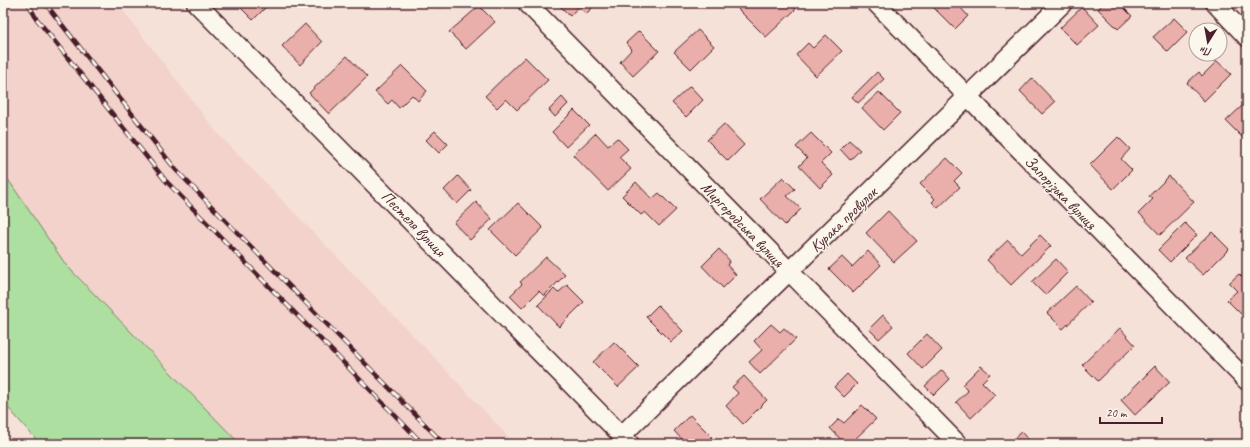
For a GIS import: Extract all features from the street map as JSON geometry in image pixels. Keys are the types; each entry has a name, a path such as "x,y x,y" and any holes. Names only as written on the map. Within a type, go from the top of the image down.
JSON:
{"street":[{"name":"Пестеля вулиця","path":"196,3 626,440"},
{"name":"Миргородська вулиця","path":"527,3 958,444"},
{"name":"Запорізька вулиця","path":"876,3 1247,382"},
{"name":"Курака провулок","path":"626,440 789,271 1063,3"},
{"path":"1215,3 1247,37"}],"shaded area":[{"path":"3,3 117,3 218,134 431,354 515,444 240,444 66,265 3,172"}],"green space":[{"path":"3,172 66,265 240,444 40,444 3,402"}],"building":[{"path":"236,3 270,3 253,20"},
{"path":"436,3 446,3 441,8"},
{"path":"557,3 597,3 586,14 579,6 570,16"},
{"path":"741,3 790,3 796,9 766,37 736,7"},
{"path":"929,3 967,3 961,8 968,16 955,29"},
{"path":"1104,3 1119,3 1132,16 1118,29 1098,9"},
{"path":"479,6 495,22 466,49 449,32"},
{"path":"1082,7 1099,25 1077,45 1060,28"},
{"path":"1174,18 1188,32 1168,52 1153,37"},
{"path":"305,24 322,42 300,65 282,46"},
{"path":"698,30 714,46 691,69 674,52"},
{"path":"639,31 659,51 633,76 620,62 632,49 626,43"},
{"path":"826,35 842,51 816,76 796,55 808,43 813,48"},
{"path":"347,56 367,77 329,114 309,93"},
{"path":"525,57 548,80 517,110 506,99 497,108 485,96"},
{"path":"1216,62 1218,62 1231,74 1204,101 1187,83 1199,72 1202,76"},
{"path":"402,66 427,91 418,101 412,95 399,108 392,100 388,104 375,92"},
{"path":"877,72 884,79 858,103 852,97"},
{"path":"1032,78 1055,102 1042,114 1020,91"},
{"path":"690,86 703,100 686,117 672,103"},
{"path":"879,92 900,113 883,130 862,108"},
{"path":"562,97 568,104 555,117 549,110"},
{"path":"1243,105 1247,109 1247,142 1226,121"},
{"path":"574,110 589,125 566,147 552,132"},
{"path":"724,124 744,145 728,161 707,140"},
{"path":"435,131 448,144 439,153 426,140"},
{"path":"596,133 608,146 617,138 628,149 619,157 631,169 608,191 573,155"},
{"path":"811,133 831,153 821,163 833,175 820,188 799,166 807,158 796,147"},
{"path":"1118,137 1130,149 1121,159 1132,170 1113,189 1090,165"},
{"path":"849,140 860,150 850,160 840,149"},
{"path":"947,158 962,173 954,181 960,187 938,208 932,202 935,199 920,184"},
{"path":"458,176 471,190 457,204 444,190"},
{"path":"1169,176 1194,202 1160,235 1139,213 1153,199 1149,196"},
{"path":"783,177 795,189 787,196 801,209 785,225 760,199"},
{"path":"636,182 652,199 659,193 676,210 659,226 645,212 641,215 622,196"},
{"path":"476,202 492,219 470,240 454,223"},
{"path":"518,203 543,228 515,255 490,230"},
{"path":"888,211 917,241 894,262 866,233"},
{"path":"1185,223 1197,235 1170,262 1158,250"},
{"path":"1212,232 1229,249 1203,275 1185,258"},
{"path":"1040,235 1051,246 1011,285 987,260 1008,240 1021,254"},
{"path":"719,249 730,261 727,265 736,275 723,288 702,266"},
{"path":"868,251 881,265 853,293 829,269 842,257 852,267"},
{"path":"546,257 565,275 544,296 539,291 522,308 510,296 522,284 520,282"},
{"path":"1056,259 1068,272 1045,295 1032,282"},
{"path":"1239,274 1247,282 1247,313 1243,316 1227,300 1237,291 1229,283"},
{"path":"567,285 584,302 559,327 538,305 554,289 558,293"},
{"path":"1076,286 1091,302 1063,329 1047,313"},
{"path":"658,305 683,331 671,342 646,317"},
{"path":"883,315 893,326 879,339 869,329"},
{"path":"771,324 780,332 784,328 796,339 760,374 749,362 762,350 754,341"},
{"path":"1120,328 1135,345 1098,381 1082,365"},
{"path":"927,334 942,350 923,369 908,353"},
{"path":"614,342 639,367 618,387 593,362"},
{"path":"981,366 990,374 982,382 995,395 971,418 956,402 968,391 962,385"},
{"path":"1155,366 1170,382 1135,415 1121,400"},
{"path":"942,370 950,379 934,395 925,386"},
{"path":"847,374 857,384 844,397 834,387"},
{"path":"744,376 767,400 743,424 726,406 738,393 732,387"},
{"path":"862,405 876,419 850,444 845,444 830,428 839,419 844,423"},
{"path":"690,415 712,437 705,444 686,444 674,431"},
{"path":"1021,432 1031,442 1028,444 1008,444"}],"railway":[{"path":"28,3 36,18 165,180 423,444"},
{"path":"45,3 176,170 444,444"}]}
